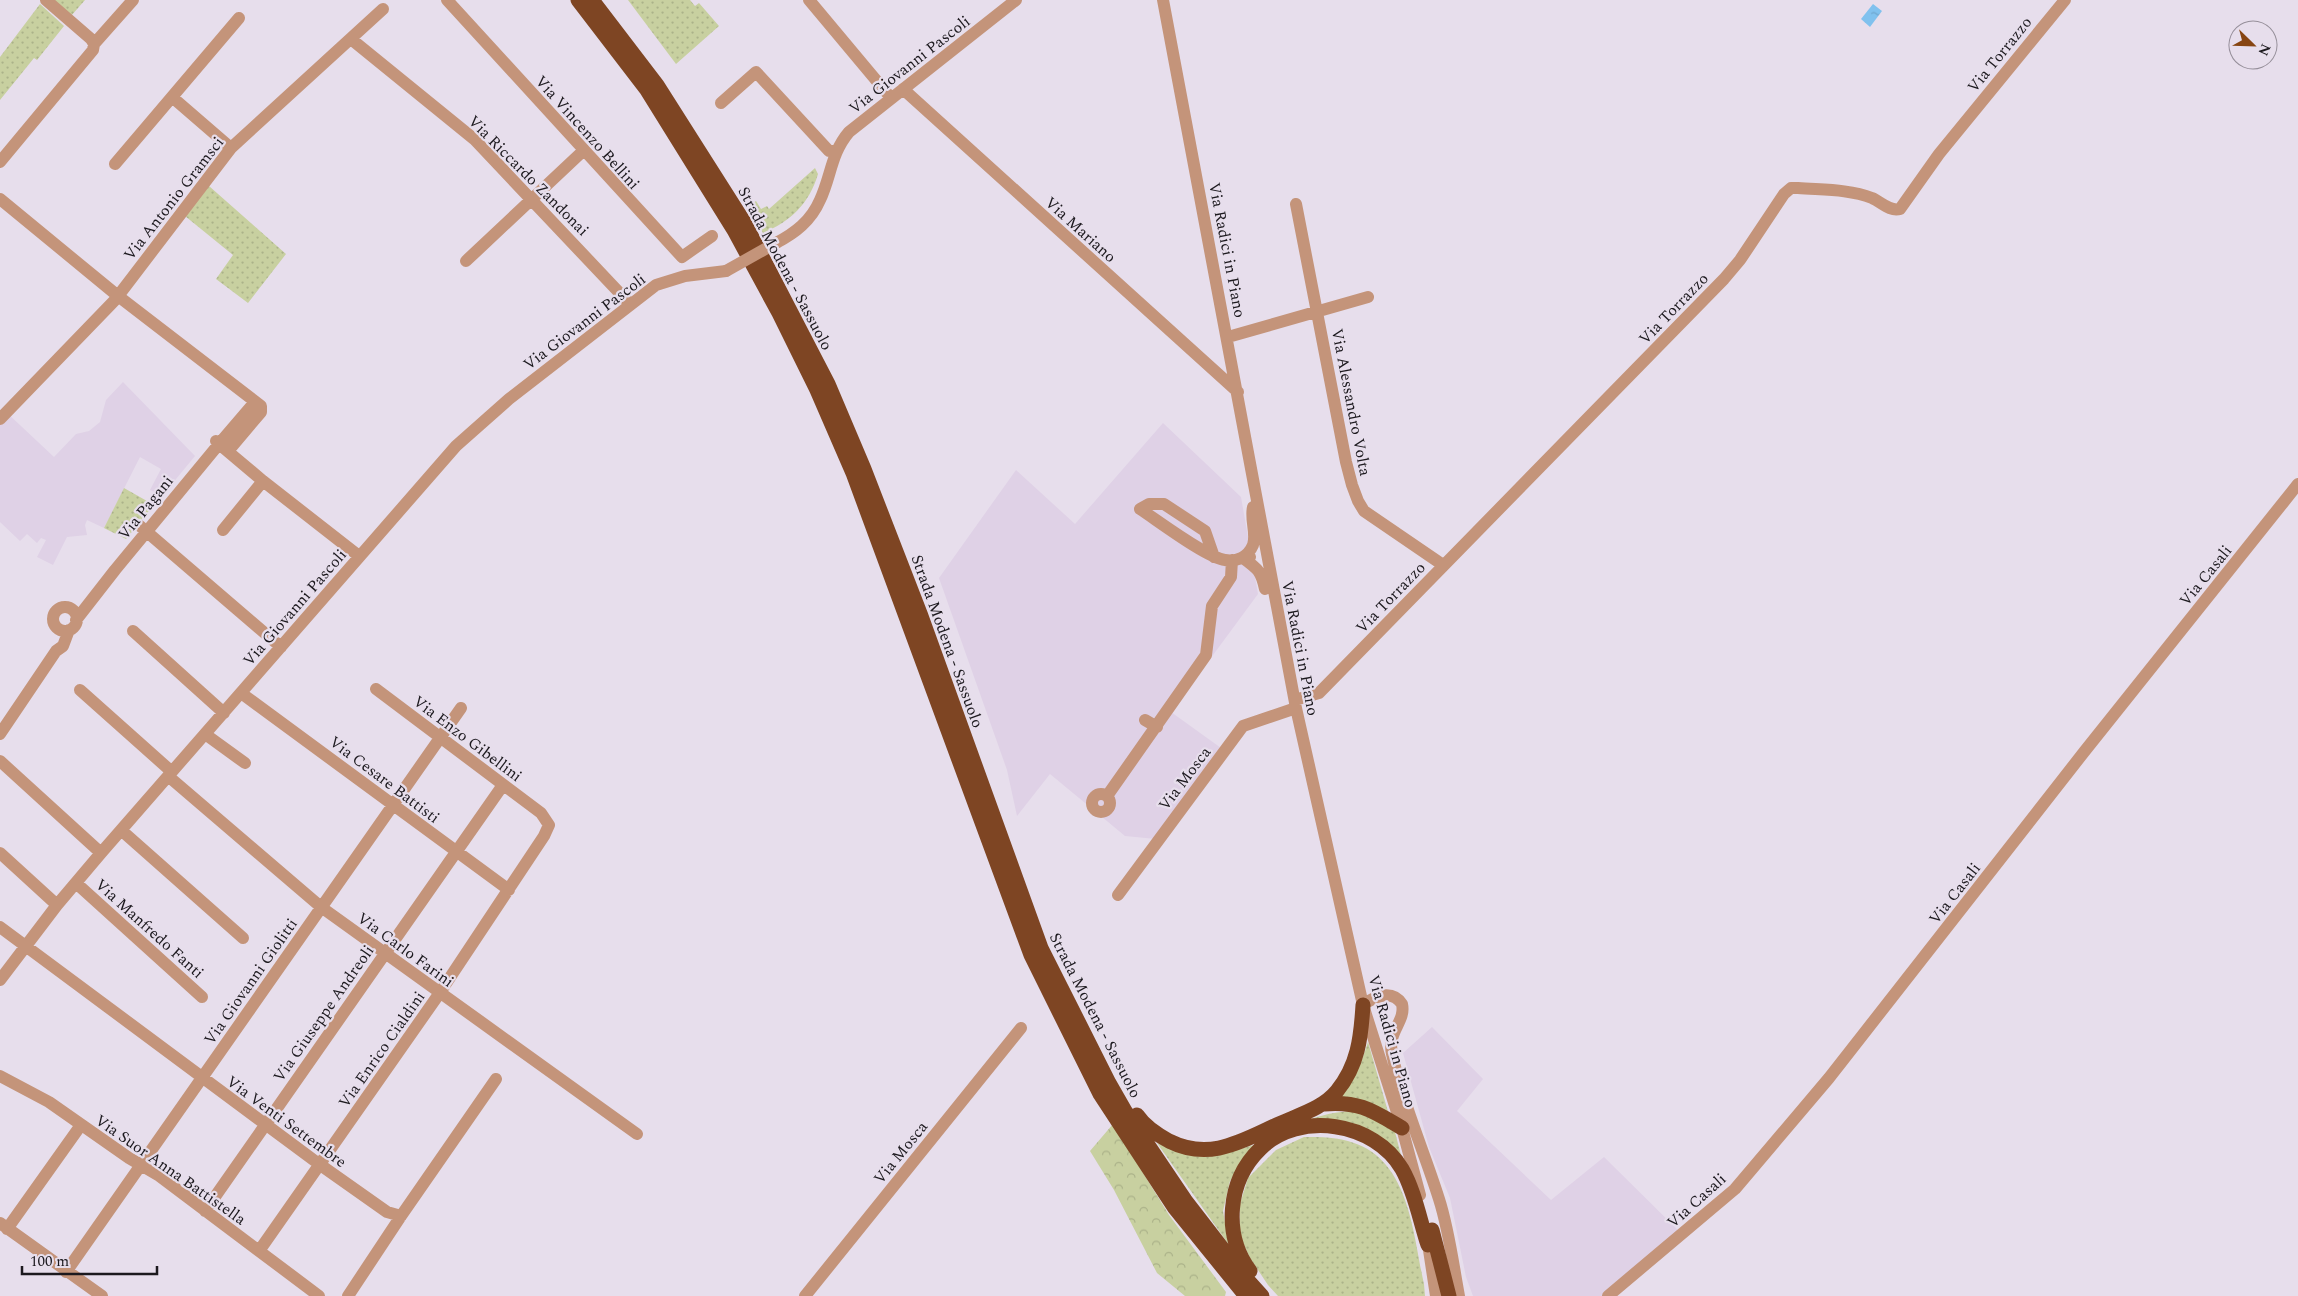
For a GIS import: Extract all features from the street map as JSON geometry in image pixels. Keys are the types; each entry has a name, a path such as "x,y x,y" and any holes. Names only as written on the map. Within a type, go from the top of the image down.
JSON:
{"highway":[{"name":"Strada Modena - Sassuolo","path":"578,0 647,90 734,230 779,313 817,390 853,473 1031,955 1104,1089 1174,1207 1246,1296"},
{"name":"Strada Modena - Sassuolo","path":"592,0 657,85 744,222 828,384 864,469 921,616 1041,948 1104,1089 1125,1111 1185,1200 1243,1275 1264,1296"},
{"path":"1324,1104 1337,1091 1352,1068 1361,1042 1364,1005"},
{"path":"1104,1089 1124,1096 1140,1119 1153,1133 1181,1146 1203,1151 1226,1147 1324,1104 1341,1103 1365,1107 1402,1128"},
{"path":"1264,1296 1241,1255 1234,1233 1232,1207 1237,1184 1260,1148 1289,1132 1308,1126 1333,1126 1361,1133 1387,1150 1402,1170 1428,1245"},
{"path":"1423,1207 1437,1244 1449,1296"}],"street":[{"path":"46,0 90,39"},
{"path":"0,162 90,55 90,39 133,0"},
{"name":"Via Vincenzo Bellini","path":"447,0 583,151 682,257 712,236"},
{"path":"808,0 891,98"},
{"name":"Via Giovanni Pascoli","path":"0,980 24,946 101,852 450,452 473,430 656,285 670,280 726,271 800,228 817,208 836,151 849,132 1016,0"},
{"name":"Via Radici in Piano","path":"1163,0 1258,496 1275,602 1296,704 1364,1005 1402,1128 1423,1207 1436,1296"},
{"name":"Via Torrazzo","path":"1296,704 1319,693 1730,273 1784,194 1791,188 1850,193 1874,199 1891,209 1900,209 1939,154 2065,0"},
{"name":"Via Antonio Gramsci","path":"0,419 118,296 231,148 382,9"},
{"path":"115,164 239,18"},
{"name":"Via Riccardo Zandonai","path":"351,39 474,139 533,199 630,304"},
{"path":"721,103 756,72 828,151 836,151"},
{"name":"Via Mariano","path":"903,90 1238,392"},
{"path":"172,97 231,148"},
{"path":"466,261 583,151"},
{"path":"0,199 118,296"},
{"name":"Via Alessandro Volta","path":"1296,204 1346,462 1358,501 1371,517 1443,565"},
{"name":"Via Pagani","path":"0,734 56,650 63,646 69,622 90,601 144,528 221,445 261,412 261,406 118,296"},
{"path":"1228,337 1368,297"},
{"path":"221,445 263,481 359,556"},
{"path":"223,530 263,481"},
{"name":"Via Casali","path":"1608,1296 1735,1188 1823,1085 2298,484"},
{"path":"1107,796 1157,728 1206,655 1212,606 1231,577 1238,559 1249,553 1254,544 1252,509 1258,496"},
{"path":"1214,557 1209,537 1205,531 1164,504 1149,504 1140,509 1214,557 1238,559 1266,554"},
{"path":"144,528 281,647"},
{"path":"1238,559 1259,570 1266,593 1275,602"},
{"path":"133,631 224,713"},
{"name":"Via Enzo Gibellini","path":"376,689 541,813"},
{"name":"Via Carlo Farini","path":"80,690 170,774 321,907 439,994 636,1134"},
{"name":"Via Cesare Battisti","path":"241,693 509,890"},
{"name":"Via Mosca","path":"1118,895 1243,726 1296,704"},
{"name":"Via Giovanni Giolitti","path":"66,1272 460,708"},
{"path":"1145,720 1157,728"},
{"path":"205,734 245,763"},
{"path":"0,761 101,852"},
{"name":"Via Giuseppe Andreoli","path":"205,1210 503,785"},
{"name":"Via Enrico Cialdini","path":"258,1251 439,994 544,836 549,825 541,813"},
{"path":"122,830 243,938"},
{"path":"0,853 57,905"},
{"name":"Via Manfredo Fanti","path":"76,883 202,997"},
{"name":"Via Venti Settembre","path":"0,928 319,1164 387,1212 401,1216"},
{"path":"1364,1005 1375,996 1385,995 1394,996 1402,1004 1402,1016 1392,1036 1392,1051 1410,1118 1440,1201 1459,1296"},
{"name":"Via Mosca","path":"805,1296 1021,1028"},
{"name":"Via Suor Anna Battistella","path":"0,1076 49,1102 141,1164 319,1296"},
{"path":"348,1296 496,1079"},
{"path":"81,1125 4,1226 102,1296"}],"shaded area":[{"path":"123,382 195,456 162,496 150,490 161,469 140,457 104,528 87,520 85,525 87,535 67,537 53,565 37,557 46,540 41,538 37,543 27,534 20,541 0,522 0,416 5,411 54,457 76,434 89,431 100,422 106,400"},
{"path":"1163,423 1241,497 1258,594 1171,712 1221,748 1156,839 1125,836 1050,774 1017,816 1007,770 939,578 1016,470 1075,524"},
{"path":"1432,1027 1483,1079 1457,1111 1551,1200 1604,1157 1685,1237 1615,1296 1473,1296 1466,1277 1450,1198 1429,1147 1403,1053"}],"green space":[{"path":"53,0 85,0 71,16"},
{"path":"628,0 690,0 695,6 699,3 719,26 676,64"},
{"path":"40,4 64,26 37,60 34,58 0,100 0,57"},
{"path":"815,168 818,174 804,203 782,223 763,233 746,207 756,201 761,209 767,206 769,209"},
{"path":"209,186 286,254 248,303 216,279 233,255 185,216"},
{"path":"124,488 154,505 126,539 104,528"},
{"path":"1368,1042 1389,1115 1339,1099 1349,1086 1363,1058"},
{"path":"1354,1111 1372,1116 1395,1132 1403,1163 1380,1140 1292,1127 1322,1116"},
{"path":"1113,1124 1169,1215 1226,1292 1225,1296 1185,1296 1157,1273 1114,1190 1090,1151"},
{"path":"1304,1137 1336,1138 1354,1143 1373,1153 1387,1166 1398,1183 1406,1202 1412,1223 1425,1296 1278,1296 1268,1285 1250,1258 1240,1236 1240,1204 1248,1178 1276,1150"},
{"path":"1157,1143 1187,1155 1213,1156 1254,1145 1230,1181 1223,1211 1229,1245"}],"water":[{"path":"1873,4 1882,11 1870,27 1861,19"}]}
